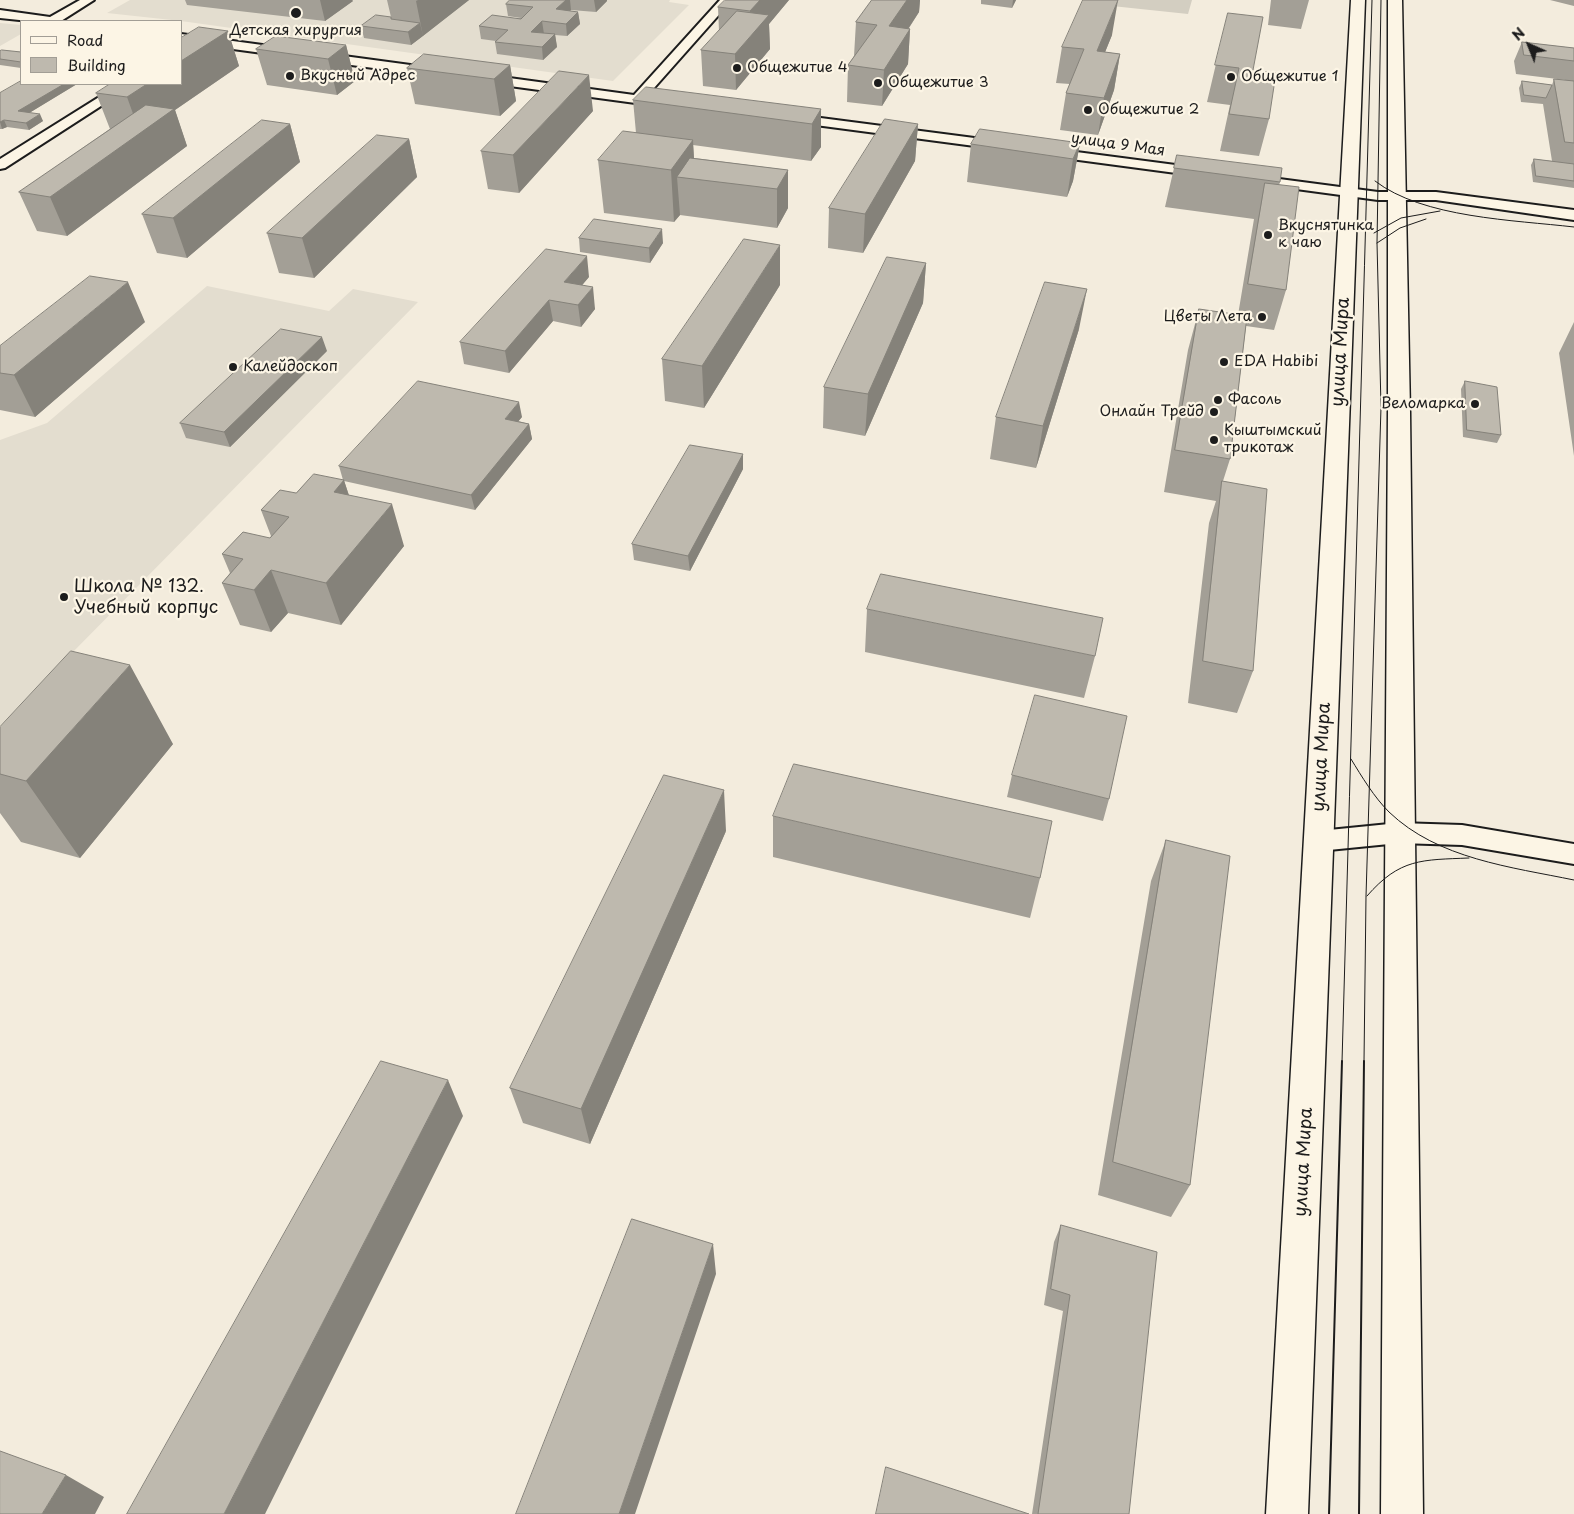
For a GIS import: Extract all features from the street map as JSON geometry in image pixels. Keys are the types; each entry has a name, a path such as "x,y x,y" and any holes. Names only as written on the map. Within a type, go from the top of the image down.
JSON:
{"main road":[{"name":"улица Мира","path":"1287,1514 1358,0"},
{"path":"1395,0 1399,412 1402,1514"}],"street":[{"path":"53,20 88,0"},
{"path":"637,99 726,0"},
{"path":"0,14 44,20"},
{"path":"182,38 452,75"},
{"path":"182,50 198,40"},
{"path":"471,77 675,104"},
{"path":"0,165 127,85"},
{"name":"улица 9 Мая","path":"781,117 1218,175"},
{"path":"1238,177 1348,192 1396,196 1436,196 1574,215"},
{"path":"1319,841 1399,833 1462,835 1574,854"}],"shaded area":[{"path":"130,0 670,0 669,2 689,5 613,81 182,20 107,13"},
{"path":"1095,0 1192,0 1188,14 1093,4"},
{"path":"0,23 20,25 20,35 0,46"},
{"path":"207,286 329,311 353,289 418,302 0,726 0,440 47,423"}],"building":[{"path":"510,0 566,0 556,9 578,12 566,24 542,21 531,32 555,34 542,47 495,42 508,30 479,26 492,15 521,19 533,7 506,4"},
{"path":"725,0 760,0 750,11 718,7"},
{"path":"872,0 907,0 889,26 910,29 884,70 848,65 877,25 856,22"},
{"path":"1083,0 1118,0 1097,51 1120,54 1104,98 1066,93 1084,49 1062,47"},
{"path":"737,11 769,15 735,54 701,50"},
{"path":"1228,13 1263,17 1253,70 1276,73 1269,119 1229,114 1239,68 1215,65"},
{"path":"376,15 420,23 408,32 361,26"},
{"path":"199,27 228,31 182,60 182,37"},
{"path":"276,36 346,45 328,59 256,49"},
{"path":"1522,42 1574,48 1574,61 1524,55"},
{"path":"0,51 20,52 20,62 0,59"},
{"path":"424,54 510,65 494,79 407,68"},
{"path":"559,71 589,75 513,155 481,151"},
{"path":"1554,79 1574,81 1574,143 1565,142"},
{"path":"1522,81 1552,85 1546,98 1524,95"},
{"path":"20,82 20,85 62,85 18,111 40,114 26,123 4,120 0,122 0,93"},
{"path":"108,85 145,85 127,97 96,93"},
{"path":"646,87 821,109 812,124 633,100"},
{"path":"146,105 174,109 50,197 19,192"},
{"path":"885,119 918,124 865,214 829,208"},
{"path":"262,120 290,124 173,218 142,214"},
{"path":"980,129 1080,143 1073,159 971,144"},
{"path":"623,131 693,140 671,170 598,160"},
{"path":"377,135 409,139 302,238 267,233"},
{"path":"1177,155 1282,168 1280,182 1174,168"},
{"path":"690,158 788,170 777,189 677,177"},
{"path":"1534,159 1574,164 1574,181 1536,176"},
{"path":"1265,183 1299,187 1286,290 1248,284"},
{"path":"594,219 662,229 649,248 579,238"},
{"path":"744,239 780,245 702,366 662,359"},
{"path":"546,249 587,256 564,282 593,287 578,305 549,300 505,351 460,342"},
{"path":"887,257 926,263 868,394 824,387"},
{"path":"90,276 128,282 14,375 0,373 0,346"},
{"path":"1045,282 1087,289 1043,426 996,417"},
{"path":"1199,309 1247,316 1230,459 1175,450"},
{"path":"281,329 322,337 224,432 180,423"},
{"path":"418,381 519,402 505,419 529,424 471,495 339,466"},
{"path":"1465,381 1497,387 1501,435 1467,430"},
{"path":"690,445 743,454 688,556 632,544"},
{"path":"314,474 344,480 334,492 392,504 326,583 271,570 254,590 222,583 243,559 222,554 243,532 270,538 289,517 261,510 280,490 296,493"},
{"path":"1222,481 1267,489 1253,671 1203,661"},
{"path":"881,574 1103,618 1095,656 867,609"},
{"path":"71,651 130,665 26,781 0,774 0,727"},
{"path":"1035,695 1127,716 1109,799 1012,775"},
{"path":"794,764 1052,821 1040,878 773,816"},
{"path":"664,775 724,790 581,1109 510,1088"},
{"path":"1166,840 1230,856 1190,1185 1113,1162"},
{"path":"381,1061 448,1080 224,1514 127,1514"},
{"path":"632,1219 713,1244 619,1514 516,1514"},
{"path":"1061,1225 1157,1252 1129,1514 1038,1514 1070,1295 1051,1289"},
{"path":"0,1451 66,1475 42,1514 0,1514"},
{"path":"886,1467 1029,1514 876,1514"}],"tram line":[{"path":"1342,1062 1372,0"},
{"path":"1378,183 1381,0"},
{"path":"1377,231 1378,183"},
{"path":"1378,183 1418,203 1443,210 1497,219 1574,227"},
{"path":"1377,231 1401,218 1440,211"},
{"path":"1377,243 1400,228 1426,219"},
{"path":"1377,231 1377,243"},
{"path":"1369,788 1381,407 1377,243"},
{"path":"1351,759 1369,788"},
{"path":"1364,1062 1369,788"},
{"path":"1369,788 1389,812 1408,828 1452,851 1501,865 1574,880"},
{"path":"1367,896 1390,874 1401,868 1438,859 1469,858"},
{"path":"1329,1514 1342,1061"},
{"path":"1359,1514 1364,1061"}],"place":[{"name":"Детская хирургия","path":"296,13"},
{"name":"Общежитие 4","path":"737,68"},
{"name":"Вкусный Адрес","path":"290,76"},
{"name":"Общежитие 1","path":"1231,77"},
{"name":"Общежитие 3","path":"878,83"},
{"name":"Общежитие 2","path":"1088,110"},
{"name":"Вкуснятинка к чаю","path":"1268,235"},
{"name":"Цветы Лета","path":"1262,317"},
{"name":"EDA Habibi","path":"1224,362"},
{"name":"Калейдоскоп","path":"233,367"},
{"name":"Фасоль","path":"1218,400"},
{"name":"Веломарка","path":"1475,404"},
{"name":"Онлайн Трейд","path":"1214,412"},
{"name":"Кыштымский трикотаж","path":"1214,440"},
{"name":"Школа № 132. Учебный корпус","path":"64,597"}]}
